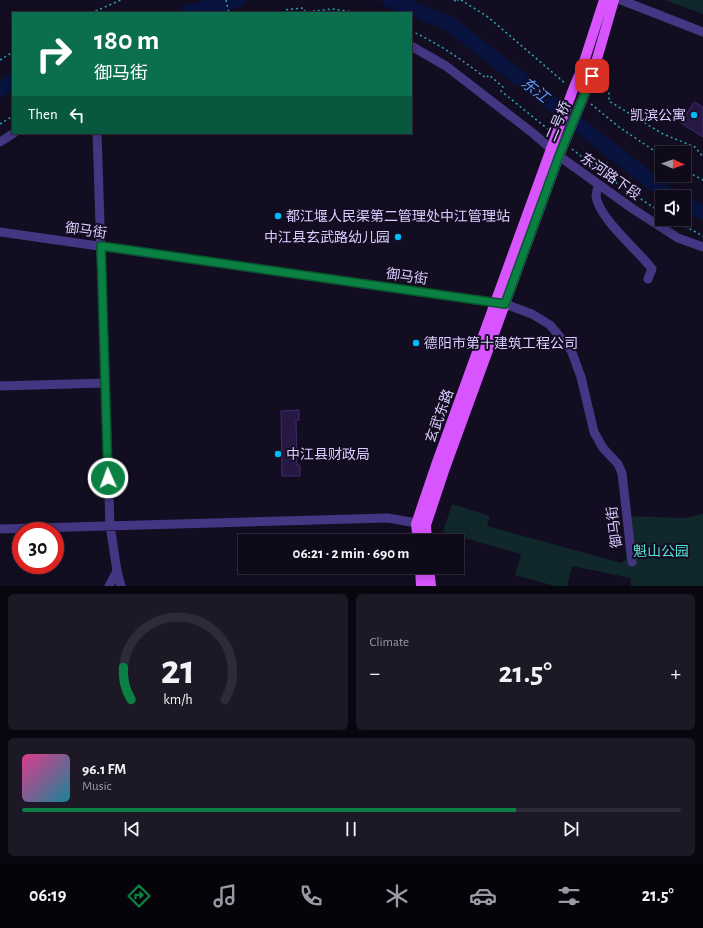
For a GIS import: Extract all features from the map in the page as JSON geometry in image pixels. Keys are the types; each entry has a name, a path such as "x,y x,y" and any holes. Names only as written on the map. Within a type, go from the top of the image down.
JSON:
{"main road":[{"name":"二号桥","path":"555,152 574,87 604,0"},
{"name":"二号桥","path":"555,152 592,75 614,0"},
{"name":"玄武东路","path":"419,534 436,465 501,303 555,152"},
{"name":"玄武东路","path":"421,524 425,534"},
{"path":"420,574 421,586"},
{"path":"430,574 431,586"}],"street":[{"path":"621,0 703,32"},
{"name":"东河路下段","path":"412,47 446,66 555,152 633,209 678,238 703,248"},
{"path":"0,142 12,134"},
{"path":"97,134 110,525 121,586"},
{"path":"598,184 596,197 603,215 645,260 652,270 648,279"},
{"name":"御马街","path":"0,232 501,303 532,314 550,325 571,350 581,377 594,432 603,448 618,464 622,473 632,562"},
{"path":"0,386 105,383"},
{"path":"0,529 388,518 421,524"},
{"path":"109,586 117,570"}],"path":[{"path":"93,12 121,0"},
{"path":"226,0 229,12"},
{"path":"454,0 457,2 458,0"},
{"path":"462,0 488,17 570,87"},
{"path":"284,12 284,10 304,8 305,12 333,9 353,12"},
{"path":"412,32 437,44 486,78 489,75 504,87 501,91 550,131"},
{"path":"0,60 12,53"},
{"path":"592,75 609,90 610,101 663,134 695,147 703,157"},
{"path":"588,102 619,127 655,151"},
{"path":"0,124 12,117"},
{"path":"569,146 606,176 655,208"},
{"path":"691,174 703,180"},
{"path":"685,226 703,236"}],"green space":[{"path":"665,0 703,0 703,14"},
{"name":"魁山公园","path":"452,504 490,516 487,526 621,563 626,559 624,516 684,518 703,514 703,586 631,586 631,578 572,566 567,586 555,586 515,575 521,554 464,538 464,534 450,534 443,532"}],"building":[{"name":"凯滨公寓","path":"694,102 703,107 703,137 681,123"},
{"path":"299,410 299,420 296,420 297,465 300,465 300,476 282,476 281,411"}],"waterway":[{"name":"东江","path":"190,12 238,0"},
{"name":"东江","path":"389,0 449,23 662,190"},
{"name":"东江","path":"0,90 12,81"},
{"name":"东江","path":"691,208 703,212"}],"place":[{"name":"凯滨公寓","path":"694,115"},
{"name":"都江堰人民渠第二管理处中江管理站","path":"278,216"},
{"name":"中江县玄武路幼儿园","path":"398,237"},
{"name":"德阳市第十建筑工程公司","path":"416,343"},
{"name":"中江县财政局","path":"278,454"}],"route":[{"path":"108,478 101,246 505,304 559,156 592,76"}]}
